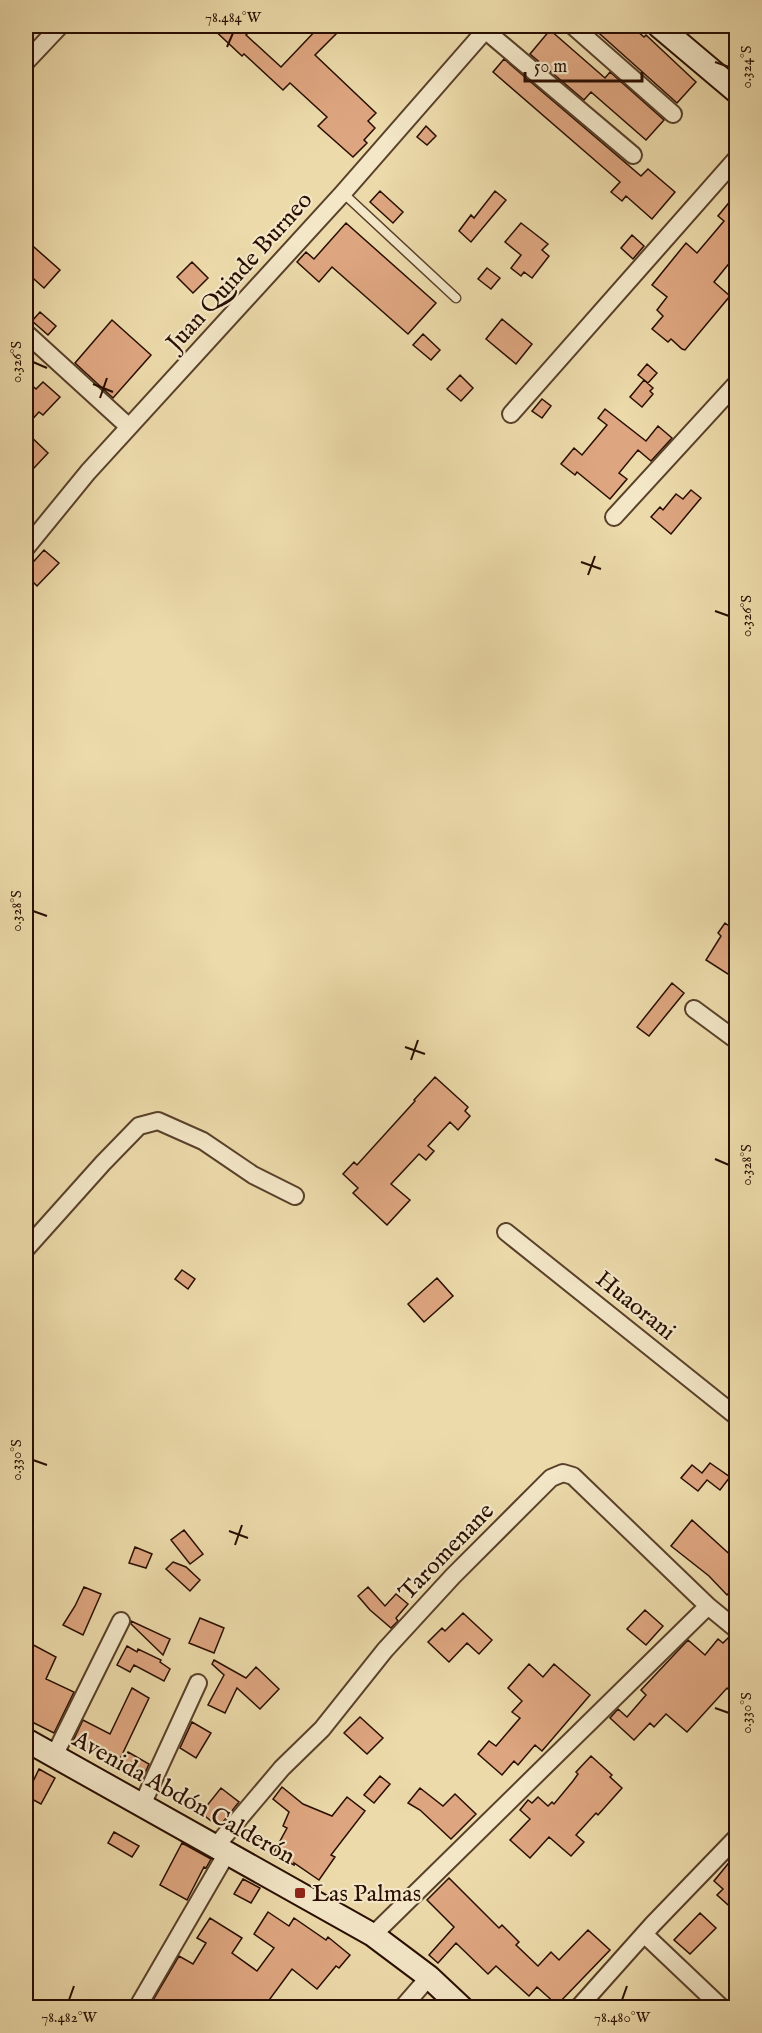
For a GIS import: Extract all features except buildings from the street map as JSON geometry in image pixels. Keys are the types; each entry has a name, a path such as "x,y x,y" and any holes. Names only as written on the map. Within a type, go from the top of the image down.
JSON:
{"street":[{"path":"26,62 60,26"},
{"path":"573,26 673,114"},
{"path":"659,26 736,91"},
{"path":"487,28 633,155"},
{"name":"Juan Quinde Burneo","path":"26,548 88,472 343,193 487,28"},
{"path":"511,414 736,159"},
{"path":"26,333 129,427"},
{"path":"614,517 736,384"},
{"path":"694,1009 736,1040"},
{"path":"26,1250 139,1126 158,1120 203,1141 253,1175 295,1196"},
{"name":"Huaorani","path":"506,1232 736,1416"},
{"name":"Taromenane","path":"137,2007 222,1850 282,1768 322,1729 392,1642 453,1576 551,1478 563,1473 573,1476 708,1606 736,1629"},
{"path":"373,1935 708,1606"},
{"path":"54,1756 121,1621"},
{"path":"142,1805 198,1683"},
{"name":"Avenida Abdón Calderón","path":"26,1740 373,1935 429,1977 462,2007"},
{"path":"578,2007 736,1838"},
{"path":"644,1934 722,2007"},
{"path":"402,2007 429,1977"}],"lane":[{"path":"343,193 456,298"}],"place":[{"name":"Las Palmas","path":"300,1893"}]}
